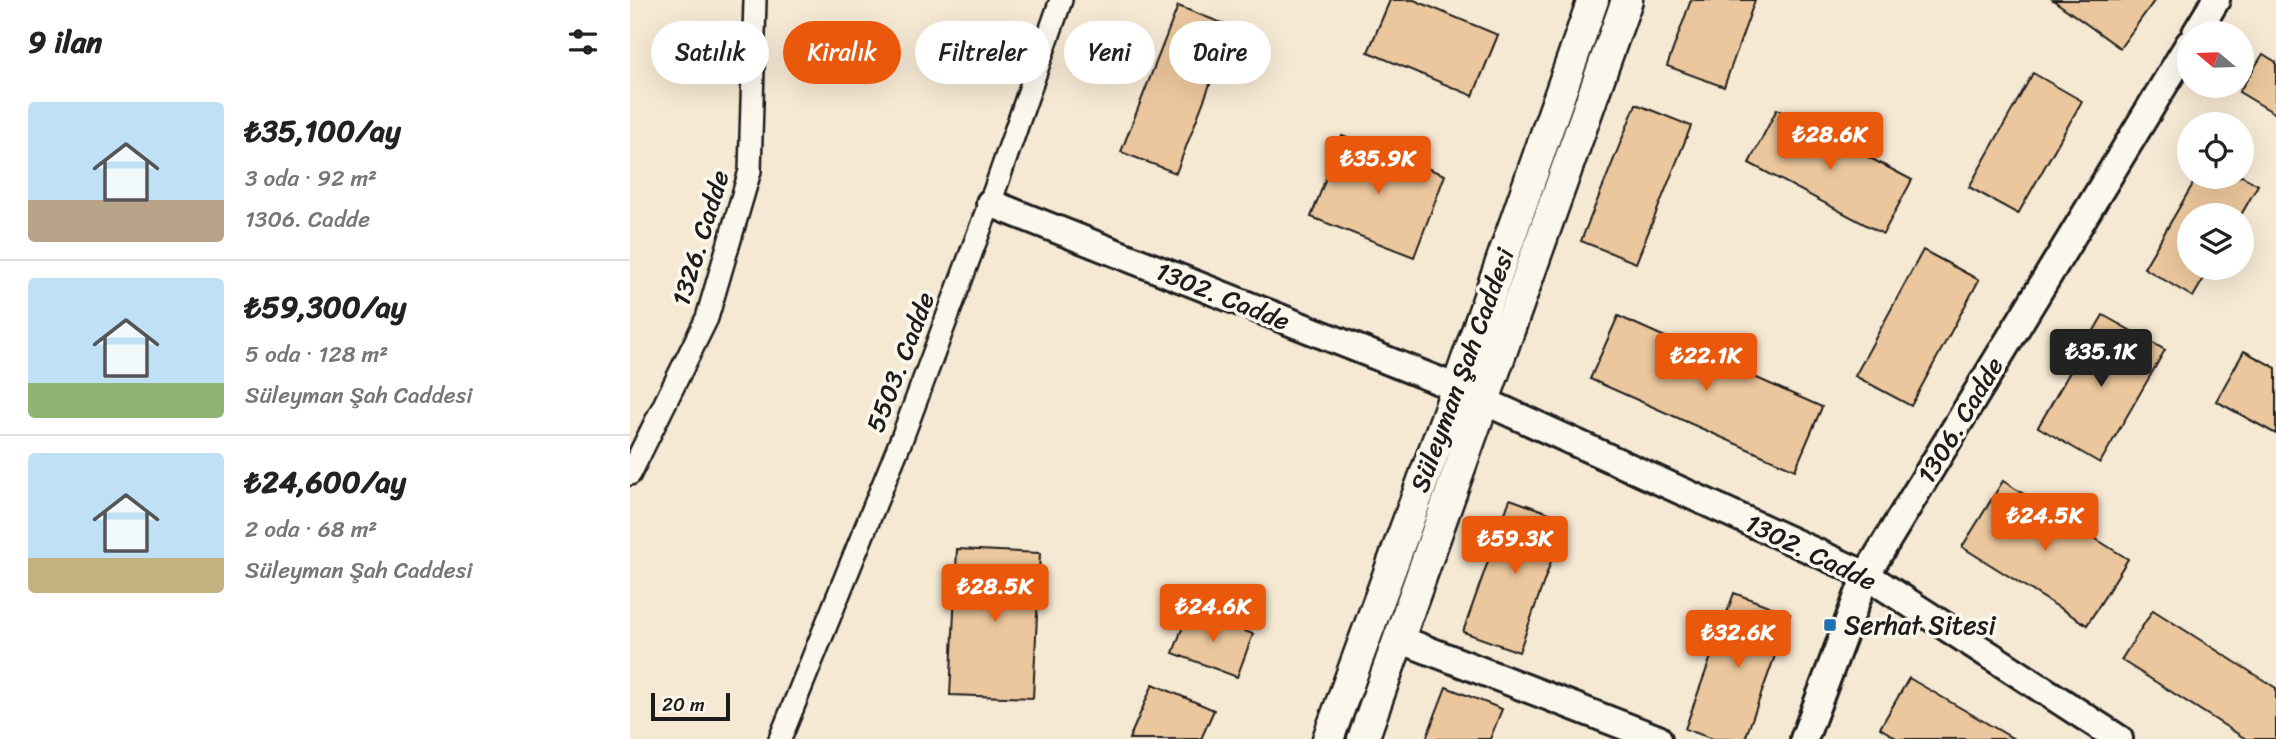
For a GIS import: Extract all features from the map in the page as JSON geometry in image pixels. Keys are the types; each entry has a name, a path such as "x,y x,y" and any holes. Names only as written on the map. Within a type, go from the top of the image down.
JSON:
{"main road":[{"name":"Süleyman Şah Caddesi","path":"1328,739 1457,388 1592,0"},
{"name":"Süleyman Şah Caddesi","path":"1363,739 1627,0"}],"street":[{"name":"1326. Cadde","path":"630,474 707,318 750,171 755,0"},
{"name":"5503. Cadde","path":"780,739 902,438 990,203 1060,0"},
{"path":"2203,21 2216,0"},
{"name":"1306. Cadde","path":"1804,739 1866,575 2177,64"},
{"name":"1302. Cadde","path":"990,203 1457,388"},
{"name":"1302. Cadde","path":"1484,401 1866,575 2119,739"},
{"path":"1399,639 1658,739"}],"building":[{"path":"1390,0 1414,0 1498,35 1473,96 1368,52"},
{"path":"1691,0 1755,0 1724,87 1667,66"},
{"path":"2053,0 2153,0 2154,1 2120,48"},
{"path":"1178,6 1217,21 1172,21"},
{"path":"1169,29 1169,84 1210,84 1176,173 1121,152 1148,84 1155,84 1155,65"},
{"path":"2263,54 2276,62 2276,114 2249,98 2254,98 2254,68"},
{"path":"2033,73 2082,101 2018,214 1969,187"},
{"path":"1636,104 1691,126 1636,263 1581,241"},
{"path":"1777,109 1912,180 1883,234 1749,163"},
{"path":"1342,136 1445,175 1414,257 1311,217"},
{"path":"2254,183 2258,185 2248,203 2182,203 2190,189 2254,189"},
{"path":"2177,211 2177,280 2203,280 2193,297 2144,268"},
{"path":"1923,250 1979,280 1911,406 1855,376"},
{"path":"2103,315 2165,350 2100,463 2038,427"},
{"path":"1618,316 1822,407 1795,470 1590,379"},
{"path":"2244,351 2276,368 2276,434 2216,401"},
{"path":"2003,481 2128,559 2087,625 1962,547"},
{"path":"1510,499 1566,519 1519,652 1463,632"},
{"path":"957,549 1040,553 1033,698 950,695"},
{"path":"1734,593 1790,614 1745,739 1713,739 1685,729"},
{"path":"1189,610 1253,634 1237,677 1173,653"},
{"path":"2153,610 2276,688 2276,739 2246,739 2121,660"},
{"path":"1909,678 2014,739 1898,739 1880,728"},
{"path":"1153,684 1214,710 1201,739 1129,739"},
{"path":"1446,687 1502,709 1490,739 1426,739"}],"place":[{"name":"Serhat Sitesi","path":"1830,625"}]}
